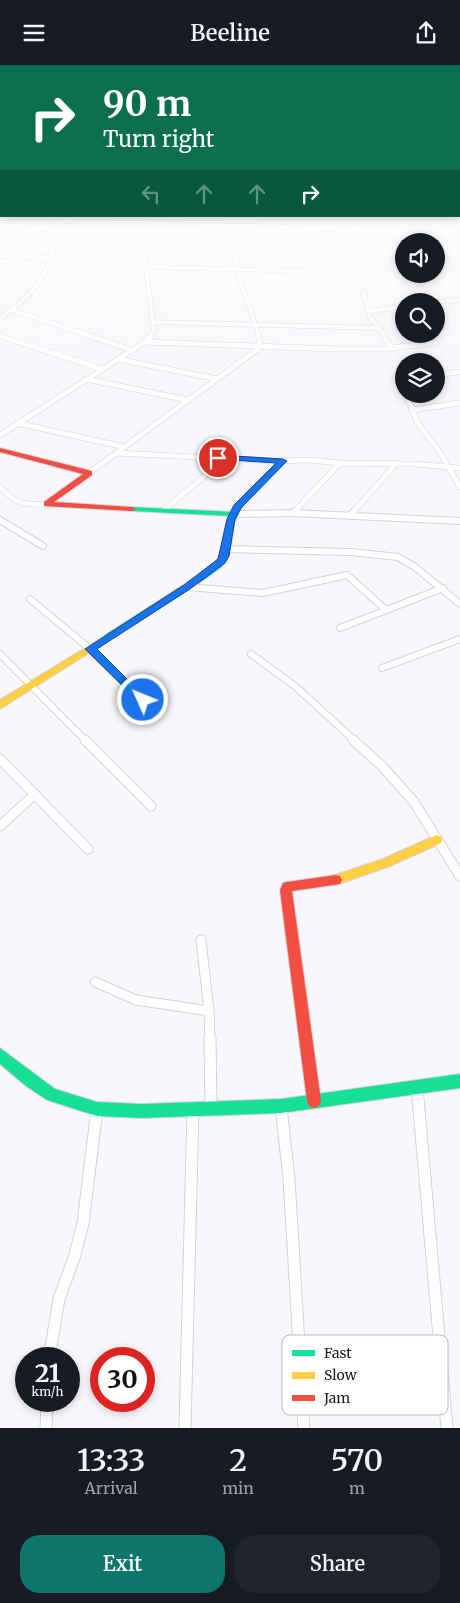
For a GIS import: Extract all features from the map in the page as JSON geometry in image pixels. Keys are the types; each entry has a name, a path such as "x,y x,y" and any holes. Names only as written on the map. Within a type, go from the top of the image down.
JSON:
{"street":[{"path":"0,318 19,306 40,284 47,267"},
{"path":"0,435 145,342 154,330 147,267 308,271"},
{"path":"237,267 260,346"},
{"path":"363,291 370,317 380,328 393,349"},
{"path":"445,302 460,300"},
{"path":"368,311 395,308"},
{"path":"12,311 132,349"},
{"path":"152,322 380,328"},
{"path":"0,336 102,369"},
{"path":"145,342 393,349 436,343"},
{"path":"47,504 256,351 260,346"},
{"path":"117,359 217,379"},
{"path":"445,374 460,372"},
{"path":"86,379 188,400"},
{"path":"409,403 418,422 441,454 460,487"},
{"path":"412,411 460,403"},
{"path":"17,423 125,447"},
{"path":"0,450 89,473"},
{"path":"116,453 283,461 397,463 460,468"},
{"path":"164,510 226,458"},
{"path":"0,705 187,587 222,561 231,519 238,505 283,461"},
{"path":"293,513 340,463"},
{"path":"350,516 360,502 383,481 397,463"},
{"path":"0,487 13,501 27,505 47,504 235,514 293,513 460,521"},
{"path":"0,520 43,546"},
{"path":"226,549 351,553 398,557 407,561 443,588 460,604"},
{"path":"187,587 263,593 347,575 386,610"},
{"path":"340,628 443,588"},
{"path":"30,599 90,649 143,700"},
{"path":"382,668 460,639"},
{"path":"0,654 150,807"},
{"path":"251,654 295,686 382,766 414,802 460,875"},
{"path":"0,759 88,849"},
{"path":"0,826 35,794"},
{"path":"314,1101 286,890 288,887 331,882 353,876 409,854 437,840"},
{"path":"201,940 209,1011 211,1109"},
{"path":"95,982 112,993 148,1003 209,1011"},
{"path":"0,1055 31,1081 52,1095 97,1109 141,1111 281,1106 460,1081"},
{"path":"417,1087 439,1335"},
{"path":"281,1106 289,1179 298,1335"},
{"path":"51,1347 59,1299 75,1255 83,1223 97,1109"},
{"path":"185,1428 193,1109"},
{"path":"46,1428 47,1412"},
{"path":"303,1415 304,1428"},
{"path":"446,1415 447,1428"}],"traffic: fast":[{"path":"108,637 218,565 226,551 230,523 235,514 132,509"},
{"path":"0,1055 31,1081 52,1095 97,1109 141,1111 281,1106 460,1081"}],"traffic: slow":[{"path":"0,705 108,637"},
{"path":"336,880 386,863 437,840"}],"traffic: jam":[{"path":"0,450 89,473 47,504 132,509"},
{"path":"314,1101 286,890 287,887 336,880"}],"route":[{"path":"143,700 90,649 187,587 222,561 231,519 238,505 283,461 218,458"}]}
